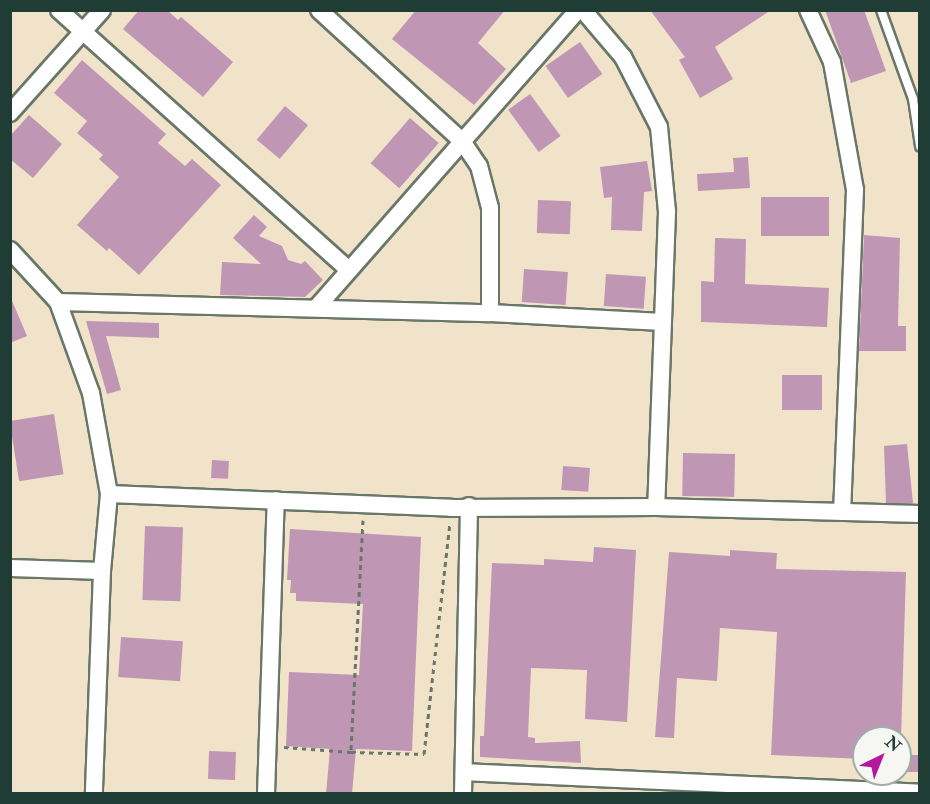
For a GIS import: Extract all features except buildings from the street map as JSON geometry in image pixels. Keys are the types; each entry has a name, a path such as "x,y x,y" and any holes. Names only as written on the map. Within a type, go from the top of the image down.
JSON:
{"street":[{"path":"58,10 349,270"},
{"path":"10,113 102,10"},
{"path":"319,10 462,141 479,166 490,208 490,313"},
{"path":"317,307 578,10"},
{"path":"583,10 623,57 659,127 667,212 656,507"},
{"path":"808,10 832,62 855,190 842,512"},
{"path":"10,250 58,302 91,393 109,494 102,571 94,794"},
{"path":"58,302 317,307 663,322"},
{"path":"109,494 452,508 469,506 656,507 920,514"},
{"path":"266,794 276,500"},
{"path":"463,794 469,506"},
{"path":"10,568 102,571"},
{"path":"464,772 920,793"}],"lane":[{"path":"881,10 913,99 920,146"}],"path":[{"path":"351,752 364,503"},
{"path":"267,746 424,754 452,508"}]}
